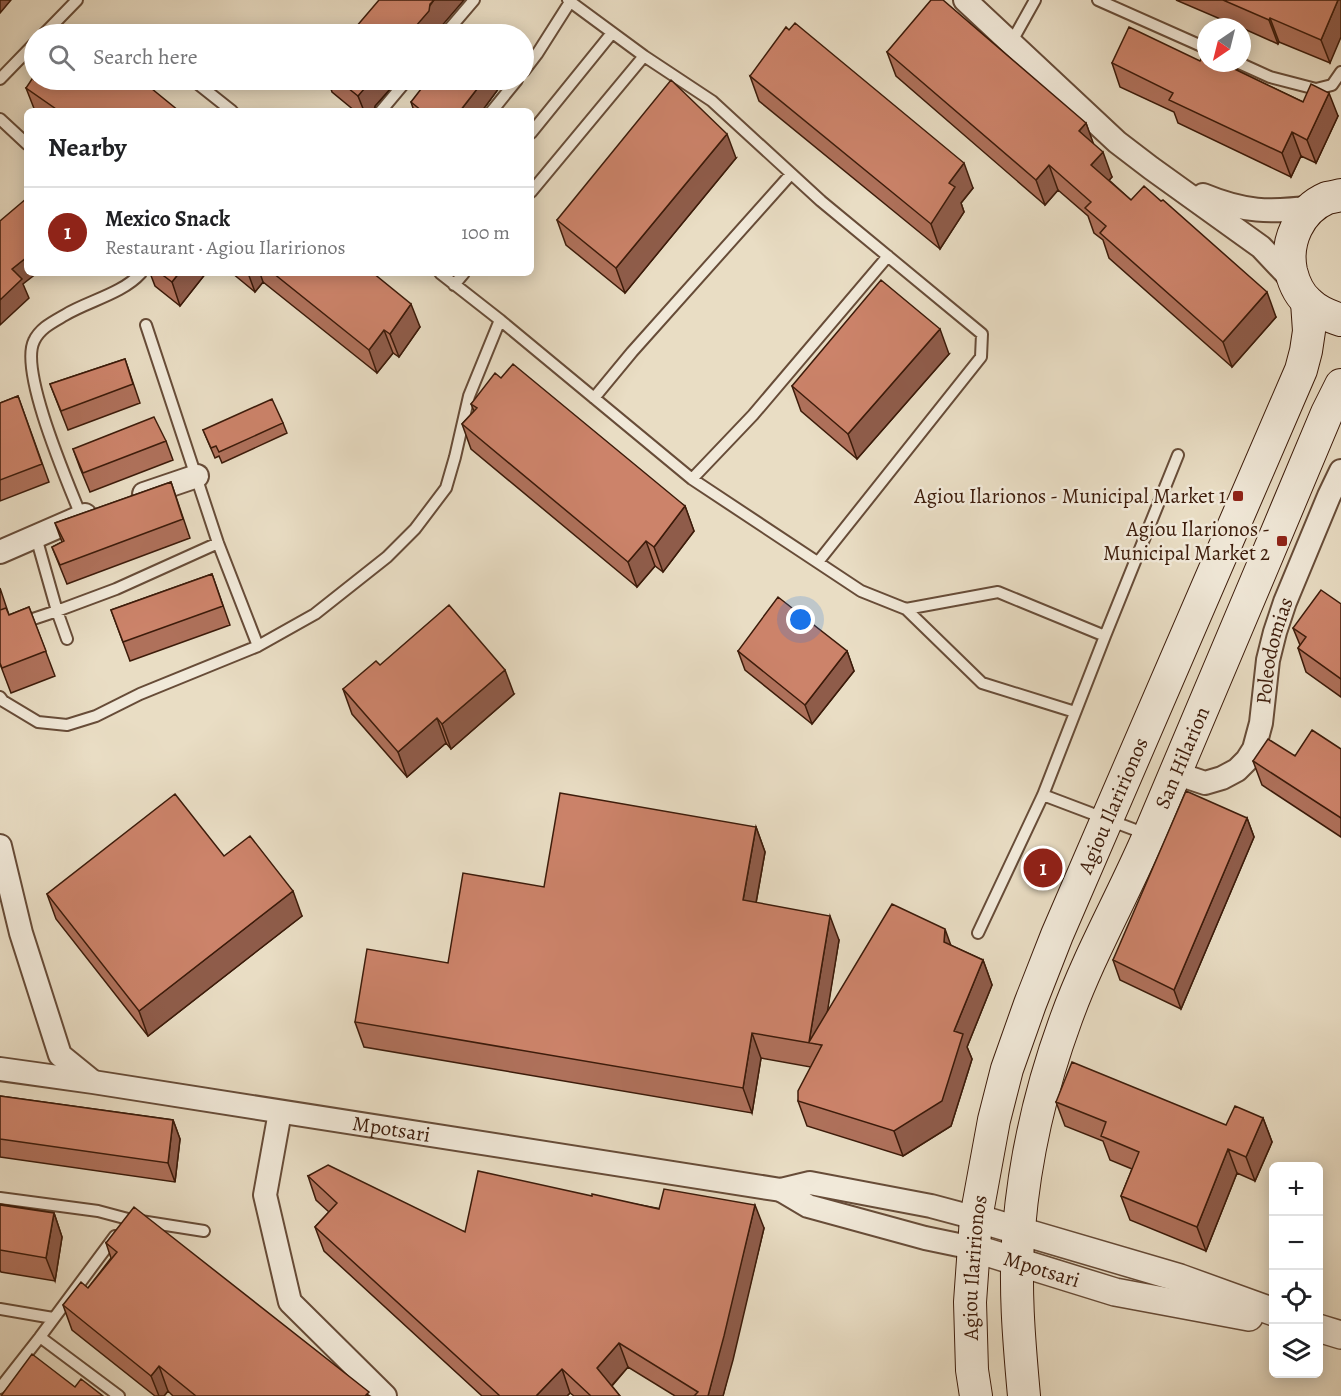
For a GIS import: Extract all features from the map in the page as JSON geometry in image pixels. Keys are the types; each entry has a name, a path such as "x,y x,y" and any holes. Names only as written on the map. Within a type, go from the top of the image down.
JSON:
{"main road":[{"name":"Agiou Ilaririonos","path":"976,1396 972,1370 970,1302 973,1248 976,1218 994,1120 1007,1069 1057,935 1301,370 1309,331 1300,291 1289,261 1291,240 1300,222 1331,197"},
{"path":"1300,291 1324,314 1341,320"},
{"name":"San Hilarion","path":"1095,950 1149,835 1327,413 1341,385"},
{"name":"Agiou Ilaririonos","path":"1024,1396 1018,1317 1019,1230 1034,1126 1066,1019 1095,950"}],"street":[{"path":"965,0 1117,142 1261,247 1300,291"},
{"path":"1151,168 1219,202 1239,208 1276,210 1331,197"},
{"name":"Poleodomias","path":"1175,773 1205,783 1222,778 1237,770 1254,749 1261,723 1268,660 1275,632 1285,602 1341,471"},
{"path":"0,552 102,509 197,476"},
{"path":"0,846 21,933 60,1055 93,1082"},
{"name":"Mpotsari","path":"0,1069 781,1190 808,1206 925,1238 973,1248 1115,1292 1269,1320"},
{"path":"280,1112 265,1195 290,1302 385,1396"},
{"name":"Mpotsari","path":"781,1190 810,1183 931,1206 1180,1278 1269,1310"}],"lane":[{"path":"54,24 77,0"},
{"path":"454,24 474,0"},
{"path":"1011,43 1035,0"},
{"path":"1098,0 1197,44"},
{"path":"534,58 569,1 644,56 712,101 821,201 982,334 981,357 818,562"},
{"path":"534,129 612,33"},
{"path":"0,79 24,54"},
{"path":"534,188 644,56"},
{"path":"1251,68 1270,77 1316,89 1332,85 1341,72"},
{"path":"206,90 228,108"},
{"path":"384,108 399,90"},
{"path":"494,108 509,90"},
{"path":"0,119 24,141"},
{"path":"594,398 632,352 791,174"},
{"path":"692,479 753,415 888,256"},
{"path":"102,509 53,445 35,387 31,362 33,342 42,328 68,313 98,301 138,276"},
{"path":"444,276 692,479 861,591 906,609 982,683 1075,712"},
{"path":"454,285 462,276"},
{"path":"0,697 3,702 38,722 67,725 96,716 140,694 258,646 315,614 387,557 415,529 446,488 469,396 500,320"},
{"path":"146,325 218,543 258,646"},
{"path":"978,933 1043,795 1178,455"},
{"path":"36,537 67,639"},
{"path":"0,630 116,589 218,543"},
{"path":"906,609 998,592 1105,636"},
{"path":"1043,795 1149,835"},
{"path":"0,1198 98,1211 128,1219 204,1231"},
{"path":"0,1388 128,1219"},
{"path":"0,1309 53,1318"},
{"path":"40,1337 119,1396"}],"building":[{"path":"379,0 434,0 430,4 429,11 418,24 359,24"},
{"path":"931,0 943,0 1086,123 1079,131 1103,152 1091,165 1131,200 1144,186 1267,292 1223,342 1100,233 1106,226 1085,208 1091,202 1049,165 1036,180 887,52"},
{"path":"1223,0 1338,0 1321,40"},
{"path":"795,23 964,163 949,183 955,187 931,224 750,76 786,27 789,30"},
{"path":"1129,27 1197,60 1197,72 1240,72 1303,102 1311,84 1329,93 1307,140 1292,132 1282,153 1169,100 1173,93 1112,63"},
{"path":"671,80 727,134 616,268 557,220"},
{"path":"29,90 153,90 175,108 55,108"},
{"path":"350,90 363,90 358,96"},
{"path":"420,90 476,90 462,108 418,108 411,102"},
{"path":"24,201 24,259 12,269 22,279 0,300 0,221"},
{"path":"164,276 177,276 172,282"},
{"path":"277,276 377,276 411,304 390,334 384,330 369,350"},
{"path":"881,280 940,329 848,434 792,386"},
{"path":"125,359 133,384 61,411 50,384"},
{"path":"513,364 685,506 654,547 646,541 628,562 462,424 477,408 471,404 495,373 501,378"},
{"path":"18,396 42,464 0,480 0,403"},
{"path":"272,399 283,423 219,452 216,446 211,448 203,430"},
{"path":"154,417 166,441 83,473 73,449"},
{"path":"171,482 183,519 60,565 52,547 64,541 55,523"},
{"path":"212,574 223,606 123,642 111,610"},
{"path":"1321,590 1341,604 1341,679 1298,648 1306,637 1293,628"},
{"path":"778,597 847,651 805,705 738,651"},
{"path":"449,605 505,670 442,724 437,718 398,752 343,689 376,661 380,665"},
{"path":"29,607 46,651 2,668 0,663 0,610 6,608 9,615"},
{"path":"1312,730 1341,749 1341,818 1253,761 1268,739 1295,756"},
{"path":"1186,791 1247,818 1174,990 1113,960"},
{"path":"560,793 756,827 743,900 830,916 809,1042 892,904 945,929 944,942 983,960 954,1031 963,1034 942,1101 894,1131 798,1101 798,1091 822,1045 752,1033 743,1088 355,1022 367,949 448,963 463,873 544,887"},
{"path":"175,794 224,856 250,836 293,891 139,1011 47,894"},
{"path":"1072,1062 1226,1125 1235,1106 1263,1118 1246,1157 1228,1149 1197,1227 1121,1196 1139,1152 1101,1136 1106,1122 1056,1102"},
{"path":"0,1096 173,1120 168,1163 0,1139"},
{"path":"328,1165 465,1232 478,1171 659,1209 664,1189 755,1205 708,1396 694,1396 698,1392 619,1343 597,1368 620,1396 591,1396 562,1369 536,1396 500,1396 315,1227 337,1203 308,1176"},
{"path":"0,1205 54,1213 46,1258 0,1250"},
{"path":"134,1207 369,1392 365,1396 196,1396 159,1366 151,1376 63,1305 81,1282 88,1288 117,1252 106,1243"},
{"path":"32,1354 75,1387 81,1379 103,1396 1,1396"}],"place":[{"name":"Agiou Ilarionos - Municipal Market 1","path":"1238,496"},
{"name":"Agiou Ilarionos - Municipal Market 2","path":"1282,541"},
{"name":"Mexico Snack","path":"1043,868"}]}
